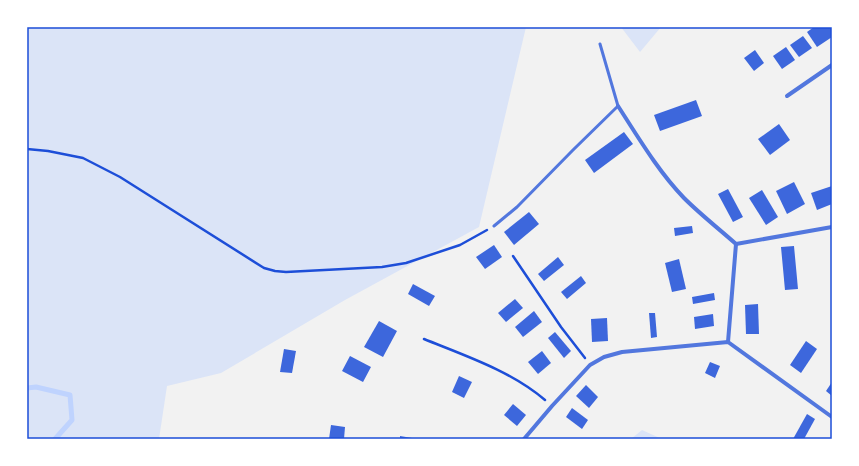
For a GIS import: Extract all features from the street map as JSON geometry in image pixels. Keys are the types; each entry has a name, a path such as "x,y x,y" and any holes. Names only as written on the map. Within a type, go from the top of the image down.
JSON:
{"street":[{"path":"787,96 832,65"},
{"path":"618,106 670,182 684,198 736,244"},
{"path":"736,244 832,227"},
{"path":"728,342 736,244"},
{"path":"524,439 590,365 604,357 622,352 728,342 832,416"}],"lane":[{"path":"494,226 517,207 618,106 600,44"}],"path":[{"path":"27,150 83,158 120,177 264,268 275,271 292,272 382,267 406,263 460,245 494,226"},
{"path":"513,256 561,327 590,365"},
{"path":"424,339 485,364 507,375 532,389 552,406"}],"shaded area":[{"path":"27,27 526,27 479,227 345,300 221,373 167,386 159,439 27,439"},
{"path":"621,27 661,27 640,52"},
{"path":"642,430 662,439 631,439"}],"building":[{"path":"814,27 832,27 832,37 817,47 807,32"},
{"path":"803,36 812,48 799,57 790,45"},
{"path":"786,47 795,60 782,69 773,56"},
{"path":"755,50 764,63 754,71 744,58"},
{"path":"696,100 702,116 660,131 654,115"},
{"path":"779,124 790,140 770,155 758,139"},
{"path":"624,132 633,144 594,173 585,160"},
{"path":"794,182 805,204 787,214 776,191"},
{"path":"832,186 832,204 817,210 811,193"},
{"path":"728,189 743,217 733,222 718,194"},
{"path":"762,190 778,217 766,225 749,198"},
{"path":"529,212 539,224 514,245 504,232"},
{"path":"692,226 693,233 675,236 674,228"},
{"path":"494,245 502,257 485,269 476,257"},
{"path":"794,246 798,289 785,290 781,247"},
{"path":"558,257 564,265 544,281 538,274"},
{"path":"679,259 686,289 672,292 665,263"},
{"path":"581,276 586,283 567,299 561,292"},
{"path":"413,284 435,296 429,306 408,294"},
{"path":"714,293 715,300 693,304 692,297"},
{"path":"515,299 523,308 506,322 498,313"},
{"path":"758,304 759,334 746,334 745,305"},
{"path":"534,311 542,322 523,337 515,327"},
{"path":"649,313 655,313 657,337 651,338"},
{"path":"713,314 714,326 695,329 694,317"},
{"path":"607,318 608,341 592,342 591,319"},
{"path":"379,321 397,331 383,357 364,347"},
{"path":"555,332 571,351 564,358 548,338"},
{"path":"806,341 817,349 801,373 790,365"},
{"path":"284,349 296,351 292,373 280,372"},
{"path":"542,351 551,363 538,374 528,362"},
{"path":"350,356 371,367 363,382 342,371"},
{"path":"710,362 720,366 715,378 705,373"},
{"path":"459,376 472,382 464,398 452,392"},
{"path":"832,382 832,396 826,391"},
{"path":"586,385 598,397 589,408 576,396"},
{"path":"513,404 526,415 517,426 504,415"},
{"path":"572,408 588,420 582,429 566,417"},
{"path":"807,414 815,419 804,439 793,439"},
{"path":"331,425 345,427 344,439 329,439"},
{"path":"400,436 412,438 412,439 400,439"}],"waterway":[{"path":"27,388 36,387 70,395 72,420 55,439"}]}
